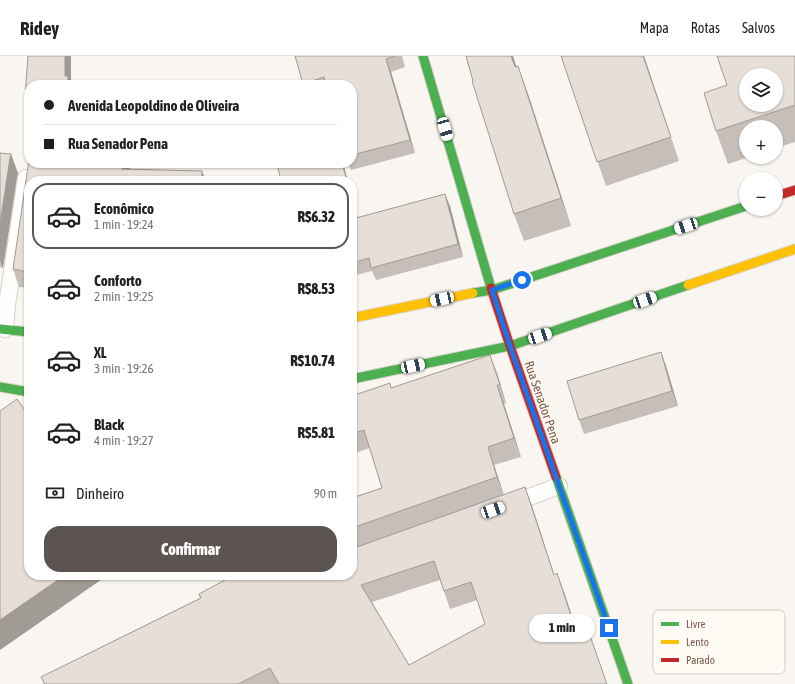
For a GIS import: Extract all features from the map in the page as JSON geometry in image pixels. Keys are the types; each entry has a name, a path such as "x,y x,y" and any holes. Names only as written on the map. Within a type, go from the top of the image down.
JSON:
{"main road":[{"name":"Rua Senador Pena","path":"424,56 492,290 510,346 628,684"},
{"path":"783,194 795,190"},
{"path":"357,317 492,290 739,208"},
{"path":"357,378 510,346 795,249"},
{"path":"2,329 24,331"},
{"path":"0,387 24,391"}],"lane":[{"path":"2,329 24,191"},
{"path":"493,510 559,486"}],"building":[{"path":"28,56 65,56 65,76 68,76 68,80 26,80"},
{"path":"295,56 395,56 386,59 410,140 357,154 357,80 325,80 324,77 315,80 302,80"},
{"path":"466,56 511,56 515,67 518,66 561,198 514,214 472,81"},
{"path":"561,56 643,56 671,137 597,162"},
{"path":"717,56 795,56 795,105 783,109 783,68 739,68 739,112 774,112 749,120 739,120 739,123 716,131 704,93 727,85"},
{"path":"0,153 11,154 0,224"},
{"path":"28,168 122,168 202,171 202,176 27,176"},
{"path":"278,168 343,168 346,176 280,176"},
{"path":"24,194 24,271 13,269"},
{"path":"445,194 458,244 371,268 369,258 357,262 357,218"},
{"path":"661,352 672,391 579,420 567,381"},
{"path":"490,355 500,385 497,385 514,438 488,447 497,477 357,526 357,496 382,488 364,430 357,432 357,394 390,383 391,388"},
{"path":"17,399 24,409 24,580 58,580 0,620 0,411"},
{"path":"525,487 554,575 557,573 577,634 588,630 607,684 279,684 270,668 238,684 45,684 41,677 201,598 199,594 225,580 357,580 357,547","holes":["434,561 444,591 471,582 485,624 409,665 361,585"]}],"traffic: fast":[{"path":"423,56 491,288"},
{"path":"473,293 492,290 739,208"},
{"path":"357,378 510,346 688,285"},
{"path":"0,329 24,331"},
{"path":"0,387 24,391"},
{"path":"556,477 628,684"}],"traffic: slow":[{"path":"688,285 795,249"},
{"path":"357,317 473,293"}],"traffic: jam":[{"path":"783,194 795,190"},
{"path":"491,288 556,477"}],"route":[{"path":"522,280 492,290 510,346 609,628"}]}
